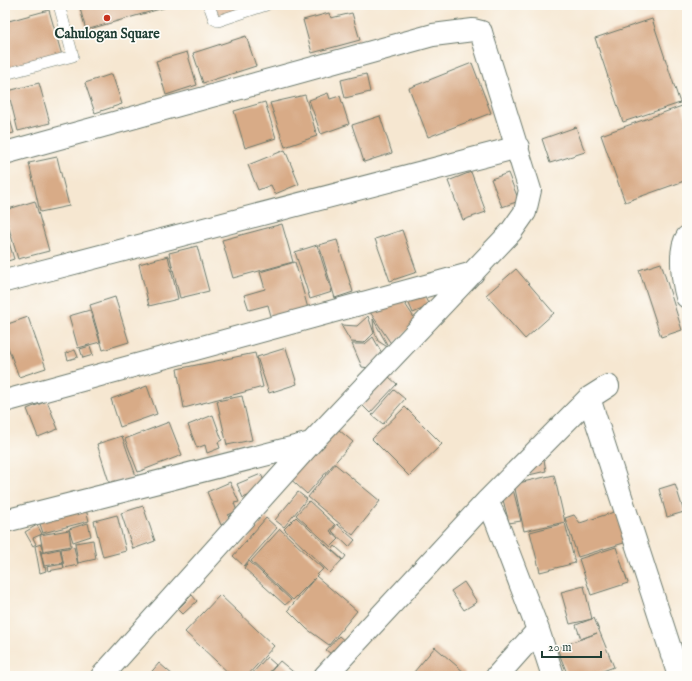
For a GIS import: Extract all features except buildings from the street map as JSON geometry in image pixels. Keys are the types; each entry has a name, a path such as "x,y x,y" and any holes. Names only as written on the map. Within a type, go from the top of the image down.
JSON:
{"street":[{"path":"5,153 433,35 472,30 481,32 518,147 530,190 524,212 511,232 311,442 102,676"},
{"path":"5,281 518,147"},
{"path":"687,238 685,240 682,253 682,270 687,297"},
{"path":"5,401 473,273"},
{"path":"325,676 487,501 589,398 608,386"},
{"path":"589,398 679,676"},
{"path":"5,521 311,442"},
{"path":"487,501 496,520 538,630 553,676"},
{"path":"497,676 538,630"}],"lane":[{"path":"5,74 73,56 59,5"},
{"path":"209,5 214,19 218,21 266,5"}],"place":[{"name":"Cahulogan Square","path":"107,18"}]}
